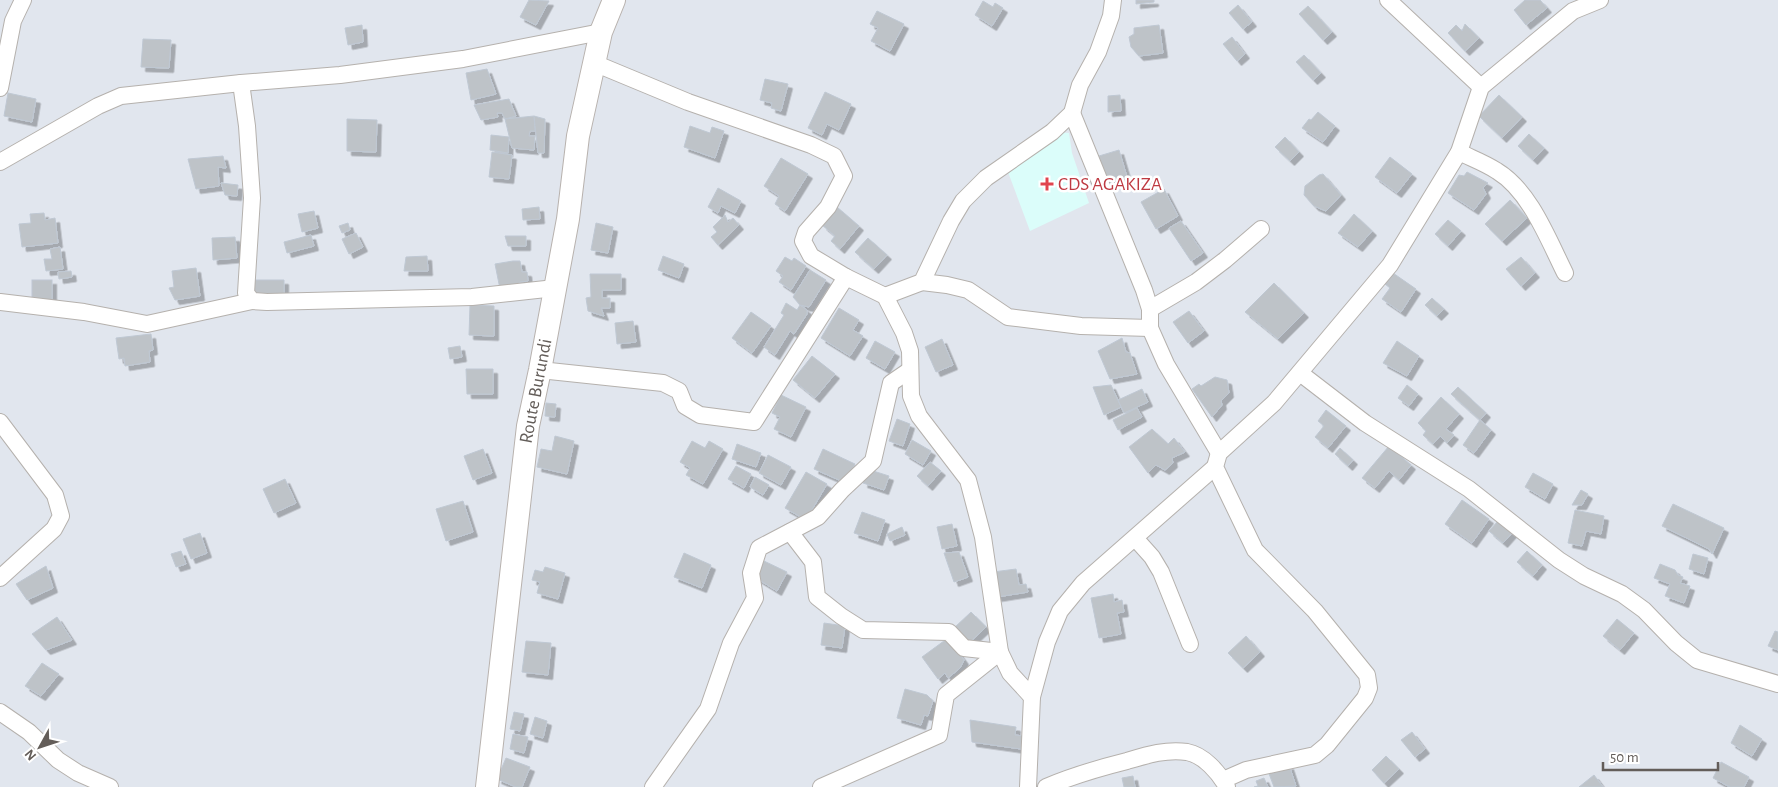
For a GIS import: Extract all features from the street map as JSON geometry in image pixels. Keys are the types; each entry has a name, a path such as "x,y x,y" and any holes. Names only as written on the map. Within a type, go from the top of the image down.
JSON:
{"main road":[{"name":"Route Burundi","path":"486,787 528,426 568,219 578,136 601,32 614,0"}],"street":[{"path":"0,88 13,21 23,0"},
{"path":"922,282 951,221 963,201 986,178 1052,132 1072,113 1080,85 1098,52 1112,16 1113,0"},
{"path":"1388,0 1481,87"},
{"path":"1028,787 1032,697 1047,642 1060,611 1083,583 1135,538 1274,403 1390,264 1459,152 1481,87 1573,11 1600,0"},
{"path":"0,162 98,106 121,96 340,75 462,59 601,32"},
{"path":"594,64 688,102 810,145 834,156 844,176 828,207 806,232 803,241 811,256 846,277 884,296 904,333 910,351 911,396 919,416 968,480 983,537 1000,652 1010,673 1032,697"},
{"path":"241,83 247,126 252,198 246,293 252,300"},
{"path":"1046,787 1080,773 1161,752 1189,752 1203,759 1225,784 1246,770 1315,755 1327,745 1348,720 1365,698 1369,688 1367,675 1320,618 1255,550 1217,460 1166,364 1150,328 1150,309 1144,290 1072,113"},
{"path":"1459,152 1498,171 1519,190 1532,208 1565,272"},
{"path":"1150,309 1196,282 1261,230"},
{"path":"540,370 663,383 680,391 685,406 700,415 754,422 846,277"},
{"path":"884,296 922,282 947,285 968,290 1008,317 1081,326 1150,328"},
{"path":"0,302 84,312 148,324 252,300 276,302 472,297 555,288"},
{"path":"653,787 708,709 731,643 754,598 751,573 759,548 818,517 842,490 873,461 891,383 910,370"},
{"path":"1300,373 1365,423 1469,490 1559,560 1584,576 1622,594 1644,610 1676,643 1698,660 1778,684"},
{"path":"0,422 55,495 61,516 54,528 0,578"},
{"path":"790,532 813,562 818,597 840,616 863,630 949,632 964,648 1000,652"},
{"path":"1135,538 1152,557 1161,572 1190,644"},
{"path":"821,787 939,735 946,695 1000,652"},
{"path":"0,712 29,732 58,760 78,773 110,787"}],"shaded area":[{"name":"CDS AGAKIZA","path":"1052,132 1069,133 1072,153 1089,203 1030,231 1005,164"}],"building":[{"path":"529,0 549,1 536,25 520,17"},
{"path":"1136,0 1154,0 1154,2 1136,4"},
{"path":"1525,0 1540,0 1547,8 1526,25 1514,10"},
{"path":"983,1 993,7 995,3 1003,8 992,26 975,15"},
{"path":"1238,5 1252,22 1243,29 1229,13"},
{"path":"1308,6 1332,32 1323,40 1299,14"},
{"path":"877,11 904,24 890,51 871,41 878,28 870,24"},
{"path":"1465,24 1479,38 1465,51 1448,33 1456,25 1462,31"},
{"path":"362,25 363,42 348,45 345,28"},
{"path":"1159,25 1163,53 1139,56 1131,47 1129,37 1134,34 1134,28"},
{"path":"1232,37 1245,54 1237,61 1223,44"},
{"path":"143,39 171,40 169,68 141,67"},
{"path":"1304,55 1321,73 1313,80 1296,62"},
{"path":"487,69 496,94 471,100 466,73"},
{"path":"765,79 788,84 781,111 771,108 772,103 760,100"},
{"path":"825,92 851,104 839,130 827,124 822,135 808,128"},
{"path":"8,93 36,99 32,122 4,116"},
{"path":"1120,95 1121,111 1108,112 1108,96"},
{"path":"1499,95 1522,117 1502,138 1479,116"},
{"path":"509,99 516,116 505,119 502,113 497,113 498,117 481,120 474,105"},
{"path":"1318,112 1335,126 1323,142 1302,128"},
{"path":"534,116 535,131 530,131 529,136 535,136 534,150 512,148 505,119"},
{"path":"534,116 545,119 544,153 538,153"},
{"path":"347,119 377,120 376,152 347,151"},
{"path":"690,126 710,133 712,127 724,131 715,158 684,147"},
{"path":"1529,134 1544,148 1533,160 1518,146"},
{"path":"491,135 509,137 508,153 490,150"},
{"path":"1285,137 1299,152 1290,161 1275,147"},
{"path":"1119,150 1127,177 1107,183 1099,156"},
{"path":"492,152 512,155 509,179 489,177"},
{"path":"223,156 226,168 218,167 219,186 196,189 188,159"},
{"path":"1390,157 1412,174 1397,193 1375,177"},
{"path":"781,158 808,174 785,211 775,204 779,196 764,186"},
{"path":"1467,172 1488,183 1483,188 1486,194 1474,210 1448,193 1459,175 1464,176"},
{"path":"1323,174 1341,195 1326,211 1314,206 1304,195 1305,186"},
{"path":"221,183 238,185 237,196 225,195"},
{"path":"718,188 741,201 735,213 721,206 718,213 708,207"},
{"path":"1164,189 1178,216 1156,229 1141,202"},
{"path":"1510,200 1527,218 1502,241 1485,224"},
{"path":"539,207 540,219 523,220 522,209"},
{"path":"837,207 859,226 840,249 831,241 835,236 822,225"},
{"path":"314,211 318,228 302,232 298,214"},
{"path":"44,213 45,220 55,218 58,243 22,247 19,224 31,223 30,214"},
{"path":"1354,214 1372,231 1358,247 1338,233"},
{"path":"725,215 728,222 733,218 739,225 718,245 711,237 717,232 713,227"},
{"path":"1448,220 1461,231 1448,246 1435,234"},
{"path":"1181,221 1203,253 1191,261 1169,228"},
{"path":"348,223 350,230 342,233 339,226"},
{"path":"596,223 613,227 608,253 591,250"},
{"path":"356,233 363,247 349,254 342,239"},
{"path":"311,235 314,246 287,253 284,242"},
{"path":"505,236 526,236 526,246 508,246"},
{"path":"235,237 237,258 213,260 212,238"},
{"path":"868,238 887,255 874,269 855,252"},
{"path":"60,247 63,269 46,271 44,259 52,259 50,249"},
{"path":"427,256 428,271 404,271 406,257"},
{"path":"663,256 684,264 679,278 658,270"},
{"path":"785,257 792,261 794,258 806,266 791,290 779,282 783,276 776,271"},
{"path":"1521,257 1535,273 1521,286 1506,269"},
{"path":"520,261 522,272 527,272 528,281 500,289 495,264"},
{"path":"196,268 200,296 175,300 169,288 174,287 172,271"},
{"path":"810,270 826,280 809,307 800,305 793,297"},
{"path":"71,271 72,277 59,279 58,272"},
{"path":"1393,273 1416,289 1401,312 1382,299 1390,288 1385,284"},
{"path":"590,274 621,274 621,290 602,290 602,298 610,298 610,308 601,308 604,316 588,311 586,298 591,297"},
{"path":"32,280 52,280 52,304 32,304"},
{"path":"250,280 284,280 284,294 250,293"},
{"path":"1274,283 1304,313 1278,339 1245,312"},
{"path":"1432,298 1444,309 1437,316 1425,305"},
{"path":"786,303 797,310 800,305 807,310 807,314 794,334 790,331 775,355 764,347 784,315 781,313"},
{"path":"470,305 494,306 494,336 469,335"},
{"path":"839,308 859,320 853,330 863,336 850,356 821,338"},
{"path":"1189,311 1204,331 1188,343 1173,322"},
{"path":"751,312 771,326 752,353 732,338"},
{"path":"633,321 636,342 617,344 615,323"},
{"path":"151,334 153,350 149,351 150,362 125,366 124,358 119,359 116,338"},
{"path":"1122,338 1126,352 1130,353 1137,374 1110,379 1098,351"},
{"path":"942,339 953,365 936,372 925,347"},
{"path":"875,341 895,352 885,369 866,358"},
{"path":"1397,341 1419,356 1407,376 1383,363"},
{"path":"460,346 462,357 450,359 448,348"},
{"path":"812,356 835,374 815,398 793,380"},
{"path":"466,369 493,369 493,394 467,394"},
{"path":"1215,377 1227,380 1229,393 1221,401 1222,405 1212,417 1192,389 1199,384 1201,386"},
{"path":"1111,385 1121,407 1104,415 1093,387"},
{"path":"1407,385 1418,394 1409,406 1398,398"},
{"path":"1458,387 1486,413 1480,420 1451,394"},
{"path":"1142,389 1148,402 1124,413 1118,400"},
{"path":"781,395 806,407 791,437 774,429 780,417 772,413"},
{"path":"1441,397 1459,414 1446,429 1454,435 1447,443 1440,436 1433,444 1423,435 1426,431 1418,423"},
{"path":"546,403 556,404 555,417 545,416"},
{"path":"1137,408 1142,417 1118,430 1113,420"},
{"path":"1326,410 1346,426 1328,448 1315,437 1324,426 1318,421"},
{"path":"897,419 910,424 903,446 889,441"},
{"path":"1480,420 1491,430 1474,453 1463,445"},
{"path":"1152,429 1168,444 1174,438 1185,452 1172,458 1173,463 1165,470 1156,465 1148,473 1129,447"},
{"path":"555,436 574,441 567,474 537,467 541,449 552,451"},
{"path":"912,440 931,451 923,465 905,454"},
{"path":"692,441 705,448 709,441 723,449 703,484 686,475 690,468 680,462"},
{"path":"737,444 761,453 756,467 732,459"},
{"path":"1389,446 1411,465 1399,480 1389,471 1375,488 1362,478"},
{"path":"1340,448 1353,460 1348,466 1335,454"},
{"path":"483,449 492,473 473,480 464,456"},
{"path":"823,449 855,464 846,483 814,469"},
{"path":"768,455 791,467 781,485 759,473"},
{"path":"930,462 941,471 928,486 917,476"},
{"path":"736,466 751,474 744,488 728,479"},
{"path":"867,469 889,476 884,490 863,483"},
{"path":"806,472 827,484 806,520 785,508"},
{"path":"1533,473 1553,484 1545,499 1525,487"},
{"path":"755,477 769,485 763,495 750,487"},
{"path":"285,479 296,503 274,513 263,489"},
{"path":"1581,490 1588,494 1582,505 1572,505"},
{"path":"1462,500 1489,519 1472,543 1445,524"},
{"path":"463,501 473,532 446,541 436,509"},
{"path":"1673,504 1724,528 1712,554 1709,549 1662,526"},
{"path":"1575,510 1604,516 1601,534 1586,531 1582,546 1568,543"},
{"path":"862,512 885,520 878,541 854,533"},
{"path":"1498,521 1512,533 1503,543 1489,531"},
{"path":"952,524 957,546 942,549 937,527"},
{"path":"902,527 905,535 890,541 887,534"},
{"path":"200,533 207,553 191,559 183,539"},
{"path":"181,551 186,564 176,567 171,554"},
{"path":"1527,551 1542,565 1533,576 1517,562"},
{"path":"959,552 968,577 954,582 944,553"},
{"path":"684,553 711,565 702,588 674,577"},
{"path":"1693,554 1708,558 1704,574 1689,569"},
{"path":"764,561 787,572 777,591 756,578"},
{"path":"1660,564 1675,570 1678,575 1683,577 1680,583 1690,586 1684,603 1665,596 1670,584 1654,578"},
{"path":"46,566 53,588 27,600 16,584"},
{"path":"545,567 565,573 558,599 537,593 540,582 532,580 535,570 543,572"},
{"path":"1016,569 1019,585 1026,584 1028,592 997,597 993,572"},
{"path":"1113,594 1114,602 1122,600 1124,612 1117,613 1121,634 1099,638 1091,598"},
{"path":"971,612 986,627 969,643 954,628"},
{"path":"57,617 72,640 46,650 32,634"},
{"path":"1617,619 1634,633 1620,650 1603,636"},
{"path":"824,623 845,626 842,648 821,645"},
{"path":"1775,631 1778,632 1778,650 1768,646"},
{"path":"1246,636 1260,652 1243,668 1228,653"},
{"path":"948,638 964,660 960,668 948,678 945,673 938,679 922,657"},
{"path":"526,641 551,643 548,675 522,672"},
{"path":"42,663 59,674 41,696 25,686"},
{"path":"905,689 927,695 933,701 928,716 924,715 921,725 897,718"},
{"path":"514,712 524,714 520,731 510,729"},
{"path":"535,717 547,721 543,738 530,734"},
{"path":"970,720 1016,727 1015,735 1023,736 1021,749 972,742"},
{"path":"1740,725 1762,739 1752,756 1731,743"},
{"path":"1412,732 1425,749 1415,757 1401,740"},
{"path":"513,734 528,737 524,753 510,749"},
{"path":"1386,756 1399,769 1384,783 1372,770"},
{"path":"506,758 530,767 522,787 516,787 497,779"},
{"path":"1721,762 1749,777 1744,787 1730,787 1713,778"},
{"path":"1289,765 1296,786 1274,787 1268,771"},
{"path":"1594,775 1603,787 1579,787"},
{"path":"1133,776 1135,787 1124,787 1122,778"},
{"path":"1264,778 1268,787 1254,787 1258,786 1256,781"}],"place":[{"name":"CDS AGAKIZA","path":"1047,184"}]}
